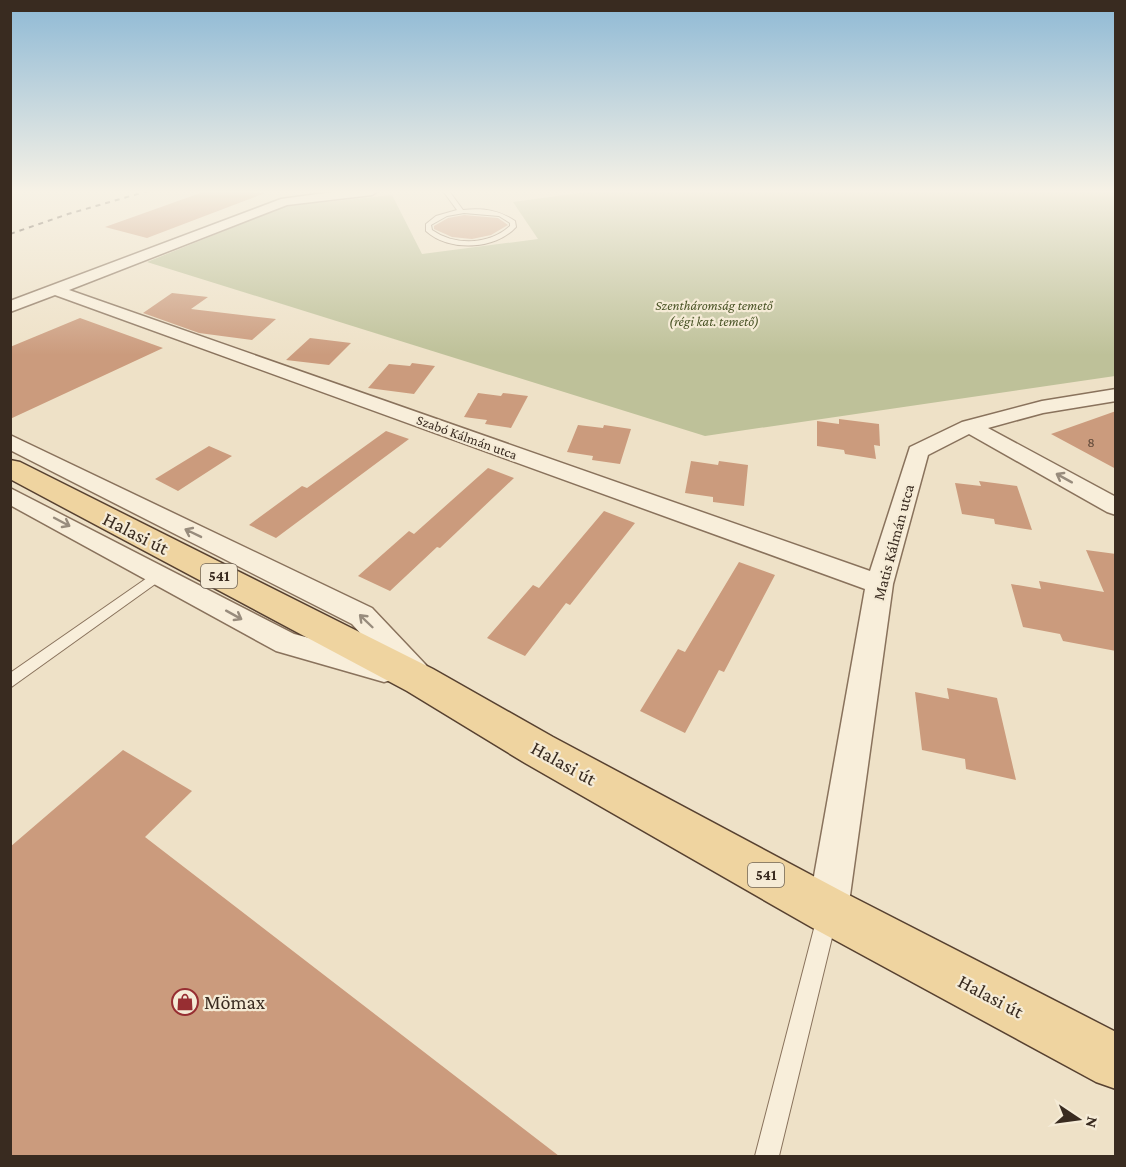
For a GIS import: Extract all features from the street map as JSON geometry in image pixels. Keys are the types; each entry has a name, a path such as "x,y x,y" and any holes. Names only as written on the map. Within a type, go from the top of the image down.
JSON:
{"main road":[{"name":"Halasi út","path":"13,478 420,680 550,756 828,910 1116,1062"}],"street":[{"path":"10,307 171,245"},
{"name":"Szabó Kálmán utca","path":"55,290 879,584"},
{"name":"Matis Kálmán utca","path":"828,910 879,584 918,452 969,426 1042,407 1116,395"},
{"path":"969,426 1116,507"},
{"path":"10,441 362,616 420,680"},
{"path":"13,478 160,574 286,644 420,680"}],"lane":[{"path":"10,682 160,574"},
{"path":"767,1156 828,910"}],"green space":[{"name":"Szentháromság temető (régi kat. temető)","path":"188,245 418,245 422,254 488,245 1115,245 1115,376 705,436 147,262"}],"building":[{"path":"172,293 208,297 191,309 276,319 252,340 199,333 143,313"},
{"path":"80,318 163,348 10,419 10,347"},
{"path":"310,338 351,343 329,365 286,360"},
{"path":"412,363 435,366 414,394 368,388 389,364 410,366"},
{"path":"478,393 528,396 511,428 485,424 487,420 464,417"},
{"path":"1116,411 1116,469 1051,434"},
{"path":"839,419 879,424 880,446 874,445 876,459 845,454 844,450 817,446 817,421 839,424"},
{"path":"578,425 603,428 604,425 631,429 620,464 592,460 593,456 567,452"},
{"path":"386,431 409,439 276,538 249,525 302,486 307,488"},
{"path":"209,446 232,456 178,491 155,479"},
{"path":"691,461 718,465 719,461 748,465 744,506 713,502 713,497 685,493"},
{"path":"488,468 514,478 440,548 437,547 390,591 358,576 409,531 414,534"},
{"path":"979,481 1017,486 1032,530 995,524 994,519 962,514 955,483 981,486"},
{"path":"604,511 635,523 570,605 566,603 525,656 487,638 533,585 539,588"},
{"path":"1086,550 1116,554 1116,651 1063,641 1060,634 1023,627 1011,584 1041,589 1039,581 1104,592"},
{"path":"739,562 775,575 724,672 719,670 685,733 640,711 678,649 685,652"},
{"path":"947,688 997,698 1016,780 966,769 965,759 922,750 915,692 949,699"},
{"name":"Mömax","path":"123,750 192,791 145,837 559,1156 10,1156 10,847"}],"place":[{"name":"Mömax","path":"185,1002"}]}
